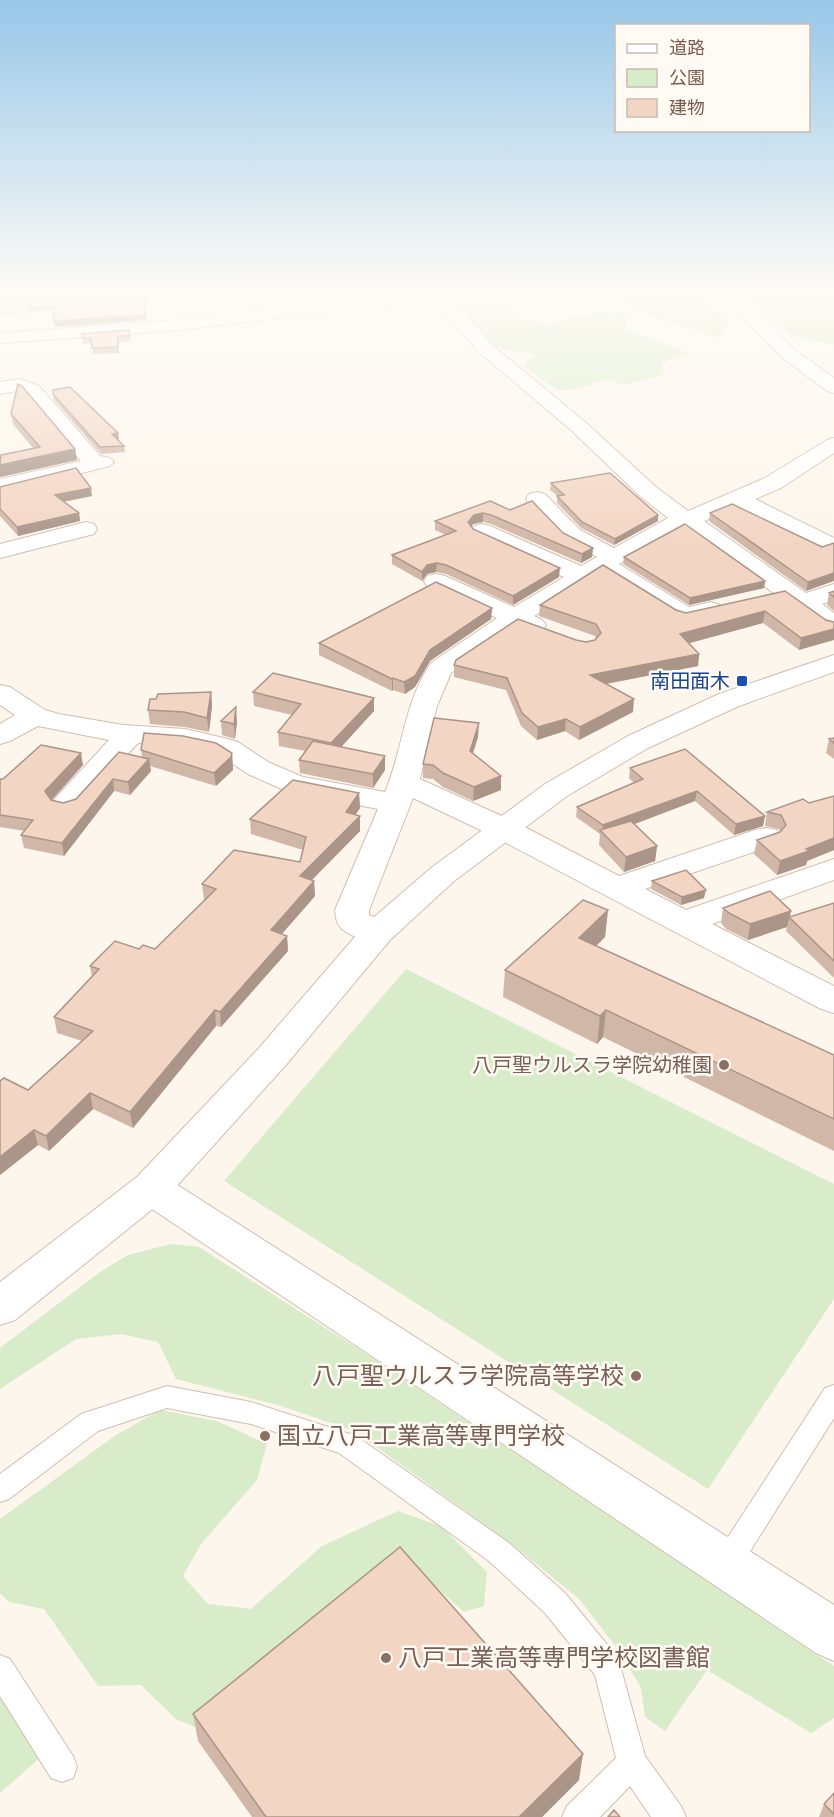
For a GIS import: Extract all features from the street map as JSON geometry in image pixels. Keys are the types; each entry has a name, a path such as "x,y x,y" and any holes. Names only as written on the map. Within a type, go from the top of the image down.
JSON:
{"street":[{"path":"519,376 594,441 630,477 676,515 834,625"},
{"path":"819,376 834,387"},
{"path":"0,388 20,385 32,390 104,462 0,486"},
{"path":"378,932 353,921 352,910 384,835 399,793 423,706 440,669 514,618 675,523 773,483 834,444"},
{"path":"537,499 600,566"},
{"path":"738,499 827,544"},
{"path":"0,551 86,529"},
{"path":"482,531 600,566 684,615 742,603 796,598 834,591"},
{"path":"436,581 514,618 555,633"},
{"path":"0,1307 151,1188 272,1057 378,932 442,875 502,828 556,790 638,742 729,700 834,663"},
{"path":"0,693 35,716 56,722 130,735 185,738 228,748 258,768 295,784 399,793 502,828 834,1001"},
{"path":"0,735 35,716"},
{"path":"65,804 130,735"},
{"path":"615,888 766,837"},
{"path":"682,923 834,869"},
{"path":"151,1188 834,1635"}],"lane":[{"path":"726,1564 834,1396"},
{"path":"0,1490 90,1422 167,1397 251,1413 347,1444 499,1552 555,1603 608,1668 632,1763 670,1817"},
{"path":"0,1669 62,1767"},
{"path":"578,1817 632,1763"}],"green space":[{"path":"537,376 658,376 624,385 609,379 572,390 557,390"},
{"path":"406,969 834,1184 834,1299 708,1489 224,1181"},
{"path":"171,1244 199,1247 377,1361 834,1666 834,1718 811,1733 707,1670 665,1731 645,1717 641,1688 620,1652 579,1599 513,1545 354,1431 281,1406 176,1379 158,1342 121,1334 76,1339 0,1389 0,1348 100,1272 128,1255"},
{"path":"160,1410 217,1421 267,1444 257,1480 201,1544 183,1576 208,1604 251,1609 322,1546 398,1511 441,1526 487,1572 484,1606 464,1612 401,1556 194,1727 176,1719 141,1685 98,1686 44,1609 9,1602 0,1593 0,1519 116,1435"},
{"path":"0,1693 42,1756 0,1793"}],"building":[{"path":"18,384 75,449 0,465 1,455 40,447 11,414"},
{"path":"70,387 118,433 112,434 124,446 100,447 53,394 53,390"},
{"path":"76,468 91,488 55,495 79,513 17,527 0,509 0,487"},
{"path":"610,473 658,515 615,539 582,522 557,496 564,495 551,483"},
{"path":"490,501 510,510 532,501 563,533 593,548 582,554 491,515 483,513 474,515 468,522 473,529 560,568 513,596 446,565 437,563 427,565 422,572 392,555 456,531 435,521"},
{"path":"732,504 822,547 834,543 834,573 808,582 710,513"},
{"path":"685,524 765,581 690,598 624,557"},
{"path":"603,565 676,610 686,613 785,591 826,620 834,622 834,629 801,638 765,611 680,634 699,654 590,675 634,699 580,727 566,719 538,727 522,713 507,678 454,665 456,660 518,619 576,640 586,642 595,640 601,633 596,624 540,605"},
{"path":"436,582 492,608 430,650 415,676 404,682 392,679 319,643"},
{"path":"273,673 374,698 331,743 278,732 301,704 253,692"},
{"path":"211,692 207,718 184,712 148,710 150,699 156,699 158,694"},
{"path":"236,707 234,724 221,721"},
{"path":"434,718 479,723 470,751 501,776 474,787 443,773 433,765 423,764"},
{"path":"144,733 183,736 216,743 232,753 231,757 214,773 141,750"},
{"path":"313,741 385,756 373,774 299,760"},
{"path":"41,745 81,753 45,791 51,800 63,803 76,799 119,752 149,759 128,782 113,779 62,843 21,835 33,820 0,815 0,779 3,779"},
{"path":"685,749 765,816 736,824 697,791 603,825 577,807 643,779 630,768"},
{"path":"293,780 359,793 346,812 360,816 300,876 314,881 271,930 287,936 220,1012 215,1010 130,1112 90,1093 46,1136 34,1130 0,1157 0,1081 4,1078 28,1090 93,1031 54,1017 99,969 90,966 115,941 139,949 143,945 155,949 216,889 202,884 234,850 300,862 306,837 250,819"},
{"path":"834,796 834,838 806,849 809,851 780,861 757,840 780,832 786,825 781,815 767,812 803,799 809,803"},
{"path":"631,821 657,846 626,857 600,830"},
{"path":"686,870 706,890 682,897 652,881"},
{"path":"770,891 791,911 750,924 723,908"},
{"path":"583,900 608,910 579,938 834,1055 834,1119 606,1010 600,1016 505,970"},
{"path":"834,903 834,961 789,917"},
{"name":"八戸工業高等専門学校図書館","path":"400,1547 583,1754 519,1817 266,1817 193,1714"},
{"path":"834,1793 834,1814 824,1804"},
{"path":"614,1810 620,1817 608,1817"}],"place":[{"name":"南田面木","path":"742,681"},
{"name":"八戸聖ウルスラ学院幼稚園","path":"724,1065"},
{"name":"八戸聖ウルスラ学院高等学校","path":"636,1376"},
{"name":"国立八戸工業高等専門学校","path":"265,1436"},
{"name":"八戸工業高等専門学校図書館","path":"386,1658"}]}
